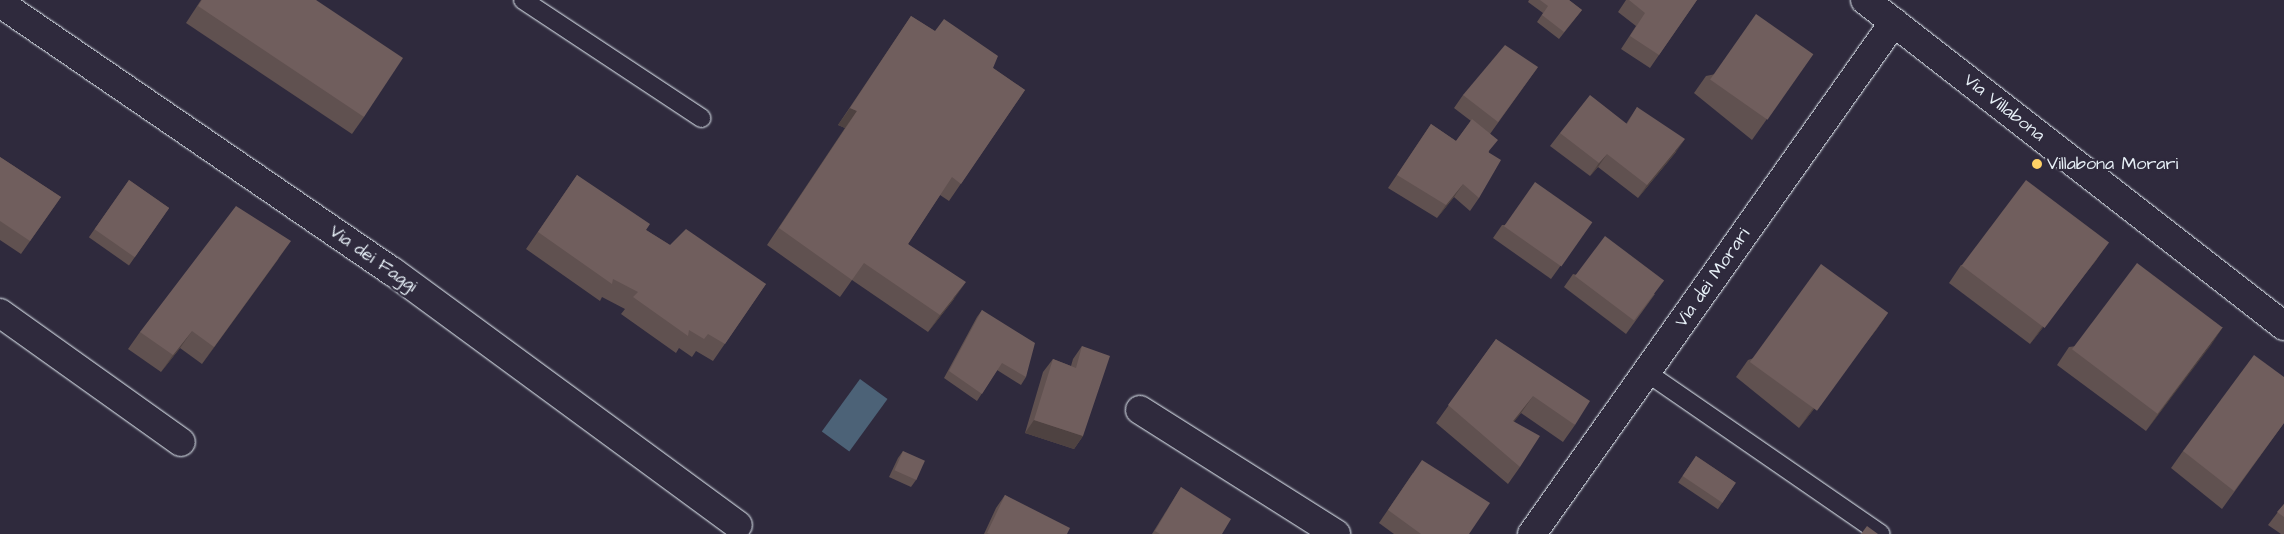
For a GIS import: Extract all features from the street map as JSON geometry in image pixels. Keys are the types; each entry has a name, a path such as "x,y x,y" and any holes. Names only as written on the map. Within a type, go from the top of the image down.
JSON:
{"street":[{"name":"Via Villabona","path":"1865,0 2284,326"},
{"name":"Via dei Faggi","path":"0,3 392,271 738,525"},
{"name":"Via dei Morari","path":"1532,534 1894,22"},
{"path":"0,313 182,442"},
{"path":"1140,410 1336,534"}],"lane":[{"path":"523,0 701,118"},
{"path":"1646,372 1881,534"}],"water":[{"path":"860,379 888,399 849,452 822,432"}],"building":[{"path":"202,0 316,0 403,58 364,117 198,6"},
{"path":"1540,0 1569,0 1582,10 1564,32 1542,15 1548,6"},
{"path":"1629,0 1697,0 1659,55 1630,36 1645,13"},
{"path":"1756,14 1813,54 1767,120 1710,80"},
{"path":"911,16 935,31 944,19 998,56 993,68 1025,90 961,184 952,177 908,244 966,282 940,315 864,263 852,280 779,228 857,111 850,108"},
{"path":"1505,45 1538,67 1498,122 1463,95"},
{"path":"1590,95 1627,124 1637,107 1685,139 1647,185 1607,154 1599,163 1560,133"},
{"path":"1472,119 1498,140 1488,152 1501,160 1479,198 1463,184 1446,205 1397,175 1431,124 1456,141"},
{"path":"0,157 61,197 30,241 0,221"},
{"path":"577,175 650,224 646,230 670,245 686,229 766,284 725,344 708,334 704,339 689,330 688,336 633,297 638,292 613,279 612,284 538,232"},
{"path":"129,180 169,208 135,257 95,229"},
{"path":"2026,180 2109,243 2045,328 1962,265"},
{"path":"1535,182 1592,222 1561,266 1504,226"},
{"path":"236,206 291,241 214,347 192,331 173,355 140,332"},
{"path":"1605,236 1664,281 1634,320 1575,276"},
{"path":"2137,263 2222,327 2157,414 2072,349"},
{"path":"1821,264 1888,313 1817,411 1750,362"},
{"path":"982,310 1035,343 1026,377 1002,363 982,394 949,371"},
{"path":"1496,339 1590,401 1575,425 1533,396 1513,421 1540,436 1520,467 1448,405"},
{"path":"1082,346 1110,356 1083,436 1034,420 1053,359 1076,368"},
{"path":"2254,355 2284,377 2284,423 2234,491 2183,451"},
{"path":"903,451 925,461 916,480 894,470"},
{"path":"1696,456 1736,483 1722,503 1683,476"},
{"path":"1422,460 1490,503 1469,534 1421,534 1388,510"},
{"path":"1181,487 1231,519 1222,534 1160,534 1155,531"},
{"path":"1005,495 1070,528 1067,534 987,533"},
{"path":"2284,504 2284,517 2277,512"},
{"path":"1867,526 1878,534 1861,534"}],"place":[{"name":"Villabona Morari","path":"2037,164"}]}
